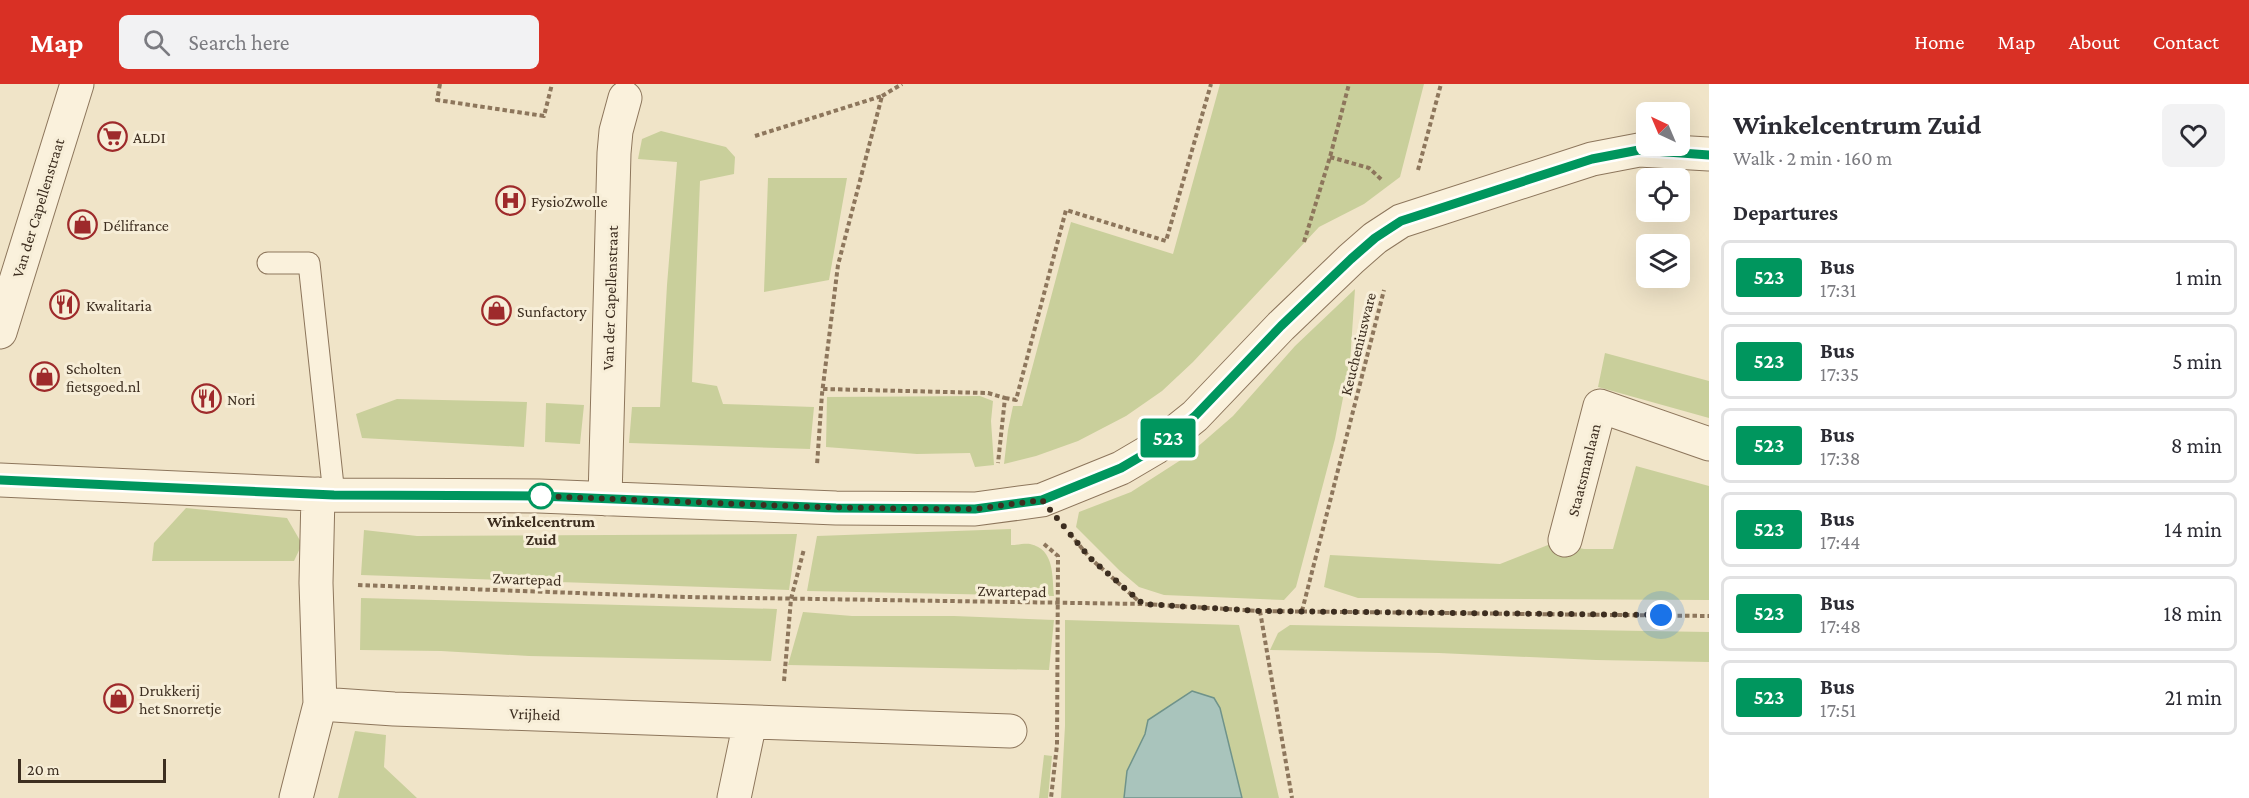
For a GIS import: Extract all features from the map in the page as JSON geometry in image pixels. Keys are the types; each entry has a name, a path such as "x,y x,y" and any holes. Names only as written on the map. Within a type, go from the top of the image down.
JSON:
{"street":[{"name":"Van der Capellenstraat","path":"0,332 77,84"},
{"name":"Van der Capellenstraat","path":"605,499 614,163 616,131 625,98"},
{"path":"0,480 326,495 539,496 815,507 975,509 1018,503 1121,468 1155,448 1195,416 1281,326 1351,259 1375,238 1401,221 1592,159 1639,150 1707,146"},
{"name":"Staatsmanlaan","path":"1565,540 1600,406 1709,444"},
{"path":"296,798 320,704 315,583 326,495"},
{"name":"Vrijheid","path":"320,704 394,710 1011,731"},
{"path":"734,798 765,723"}],"lane":[{"path":"268,263 309,263 326,495"}],"path":[{"path":"440,84 437,100 544,116 552,84"},
{"path":"755,136 882,96 902,84"},
{"path":"823,389 988,393 1016,400 1066,210 1166,241 1210,84"},
{"path":"1302,251 1349,84"},
{"path":"1401,221 1414,189 1442,84"},
{"path":"765,723 791,599 815,507 823,389 838,265 882,96"},
{"path":"1330,157 1369,168 1397,196 1401,221"},
{"name":"Keucheniusware","path":"1302,611 1384,289"},
{"path":"1005,398 1018,503 1019,537 1035,536 1058,556 1057,745 1051,798"},
{"path":"1018,503 1090,558 1143,604"},
{"name":"Zwartepad","path":"315,583 686,597 1143,604 1260,611 1709,616"},
{"path":"1260,611 1292,798"}],"green space":[{"path":"1220,84 1424,84 1400,177 1364,204 1319,227 1193,362 1162,391 1126,416 1078,441 1036,456 1004,464 1013,406 1022,406 1071,222 1173,254"},
{"path":"661,131 726,147 735,157 734,174 700,181 692,382 717,386 723,404 814,407 810,449 629,443 632,407 660,407 677,162 638,159 642,139"},
{"path":"768,178 847,178 829,280 764,292"},
{"path":"1355,289 1350,362 1335,439 1296,587 1284,600 1164,595 1139,587 1076,527 1079,512 1131,492 1187,456 1233,416 1295,346"},
{"path":"1605,353 1709,381 1709,418 1598,387"},
{"path":"980,396 993,401 991,421 994,465 975,467 970,453 917,454 826,447 827,397"},
{"path":"397,399 527,402 524,447 362,438 356,414"},
{"path":"546,403 584,405 580,444 545,442"},
{"path":"1636,466 1709,486 1709,600 1358,598 1324,587 1330,555 1500,564 1553,543 1584,549 1613,549"},
{"path":"186,508 287,518 302,544 294,561 152,561 154,543"},
{"path":"1011,529 1011,545 1030,544 1038,547 1048,558 1051,565 1054,596 807,591 817,536"},
{"path":"364,530 417,536 797,534 789,590 361,575"},
{"path":"361,598 777,609 771,661 529,656 441,651 360,650"},
{"path":"803,612 852,616 954,616 1054,620 1049,670 788,665"},
{"path":"1065,620 1239,625 1279,798 1242,798 1220,708 1192,692 1148,720 1145,734 1127,771 1124,798 1061,798 1065,726"},
{"path":"1290,625 1709,632 1709,662 1270,650 1278,633"},
{"path":"355,731 386,735 384,767 417,798 338,798"},
{"path":"1044,755 1052,756 1048,798 1039,798"}],"water":[{"path":"1192,691 1214,698 1220,708 1242,798 1124,798 1127,771 1145,734 1148,720"}],"bus line":[{"name":"523","path":"0,480 334,495 539,496 836,508 975,509 1042,500 1121,468 1155,448 1195,416 1281,326 1351,259 1375,238 1401,221 1592,159 1639,150 1709,155"}],"place":[{"name":"ALDI","path":"112,137"},
{"name":"FysioZwolle","path":"510,201"},
{"name":"Délifrance","path":"82,225"},
{"name":"Kwalitaria","path":"65,305"},
{"name":"Sunfactory","path":"496,311"},
{"name":"Scholten fietsgoed.nl","path":"45,377"},
{"name":"Nori","path":"206,399"},
{"name":"Winkelcentrum Zuid","path":"541,496"},
{"name":"Drukkerij het Snorretje","path":"118,699"}],"route":[{"path":"541,496 539,496 836,508 923,509 975,509 1042,500 1090,558 1143,604 1260,611 1661,615"}]}
